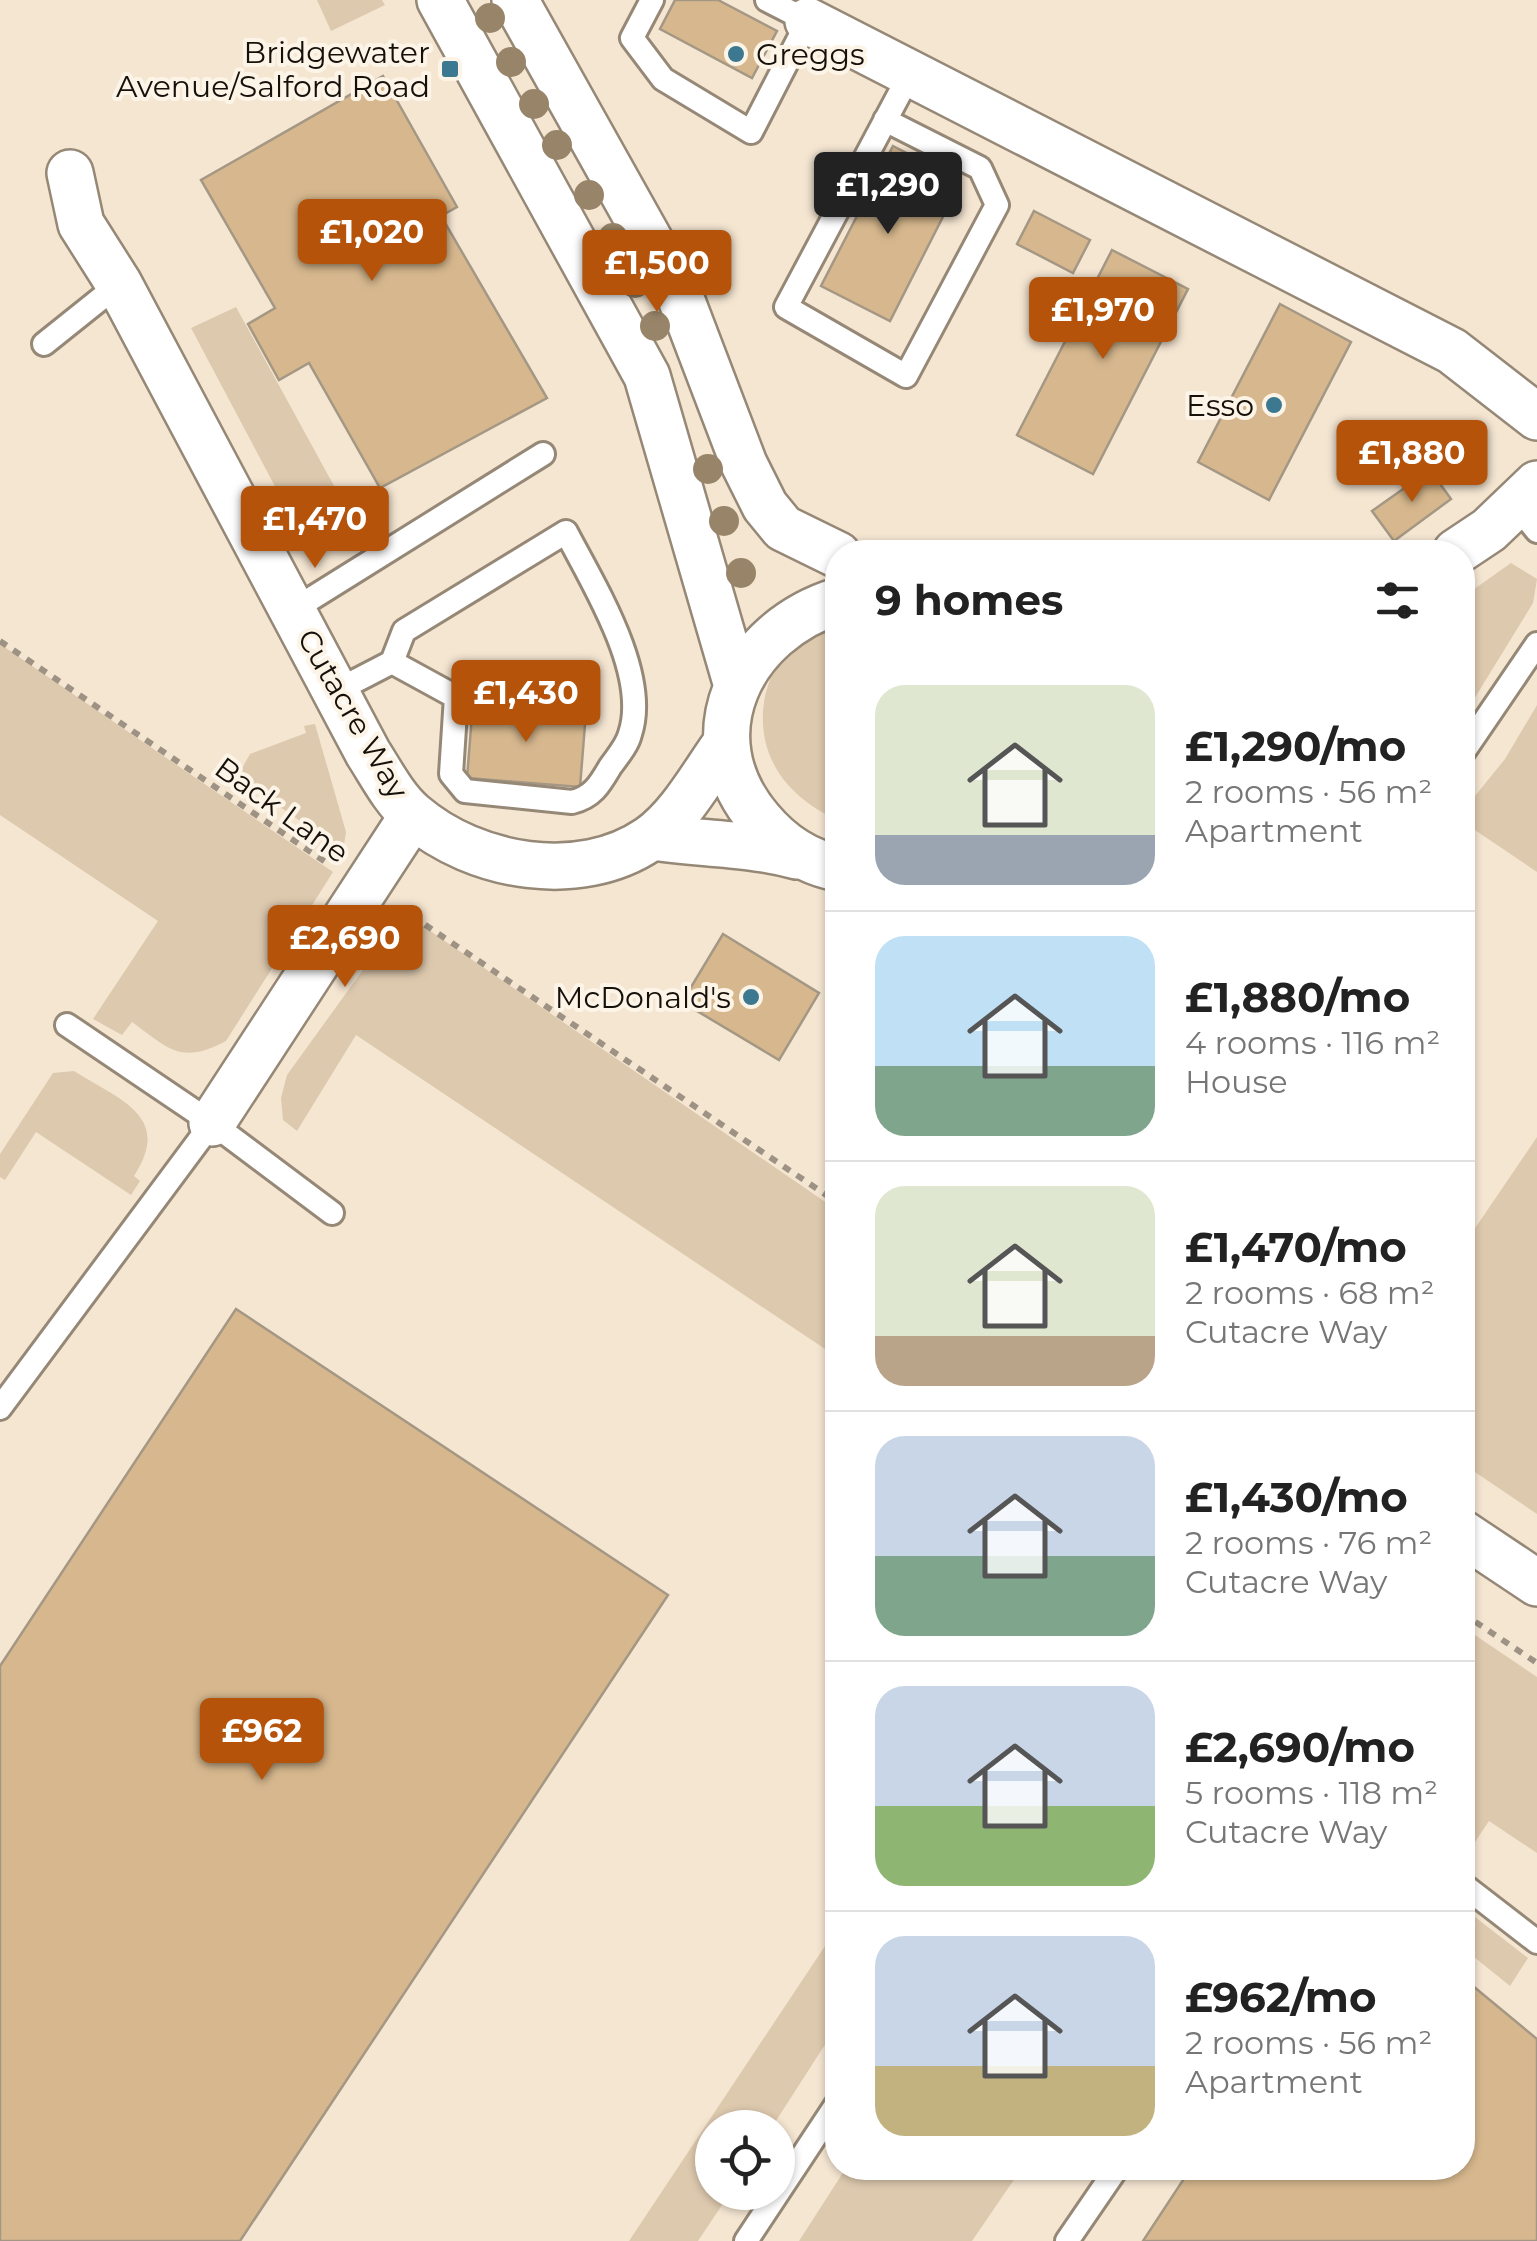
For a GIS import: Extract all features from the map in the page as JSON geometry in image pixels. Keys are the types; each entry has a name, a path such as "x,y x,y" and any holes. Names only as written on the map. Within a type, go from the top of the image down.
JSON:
{"street":[{"path":"440,0 647,376 694,525 736,686"},
{"path":"515,0 678,291 744,464 766,506 783,528 825,549"},
{"path":"808,21 1452,351 1537,417"},
{"name":"Cutacre Way","path":"70,173 81,224 119,284 338,690 368,753 413,815 463,845 500,860 530,865 611,858 652,837 689,795 726,743"},
{"path":"1475,540 1530,507"},
{"path":"823,864 775,838 748,806 735,780 726,743 736,686 753,655 777,630 806,610 825,605"},
{"path":"212,1123 413,815"},
{"path":"652,837 714,846 754,844 823,864"},
{"path":"1475,1541 1537,1583"}],"lane":[{"path":"652,0 632,38 663,79 751,132 808,21 767,0"},
{"path":"885,120 980,168 997,205 906,376 786,307 885,120 910,74"},
{"path":"44,344 119,284"},
{"path":"294,610 543,454"},
{"path":"338,690 392,662 404,631 566,532 607,610 626,658 633,719 630,736 596,791 584,799 572,802 465,791 451,774 456,697 392,662"},
{"path":"1475,735 1537,644"},
{"path":"66,1025 212,1123 332,1212"},
{"path":"0,1408 212,1123"},
{"path":"1475,1894 1537,1942"},
{"path":"746,2241 825,2122"},
{"path":"1068,2241 1110,2180"}],"path":[{"name":"Back Lane","path":"0,641 337,870 349,892 396,923 422,922 825,1194"},
{"path":"1475,1622 1537,1664"}],"shaded area":[{"path":"317,0 382,0 385,5 331,31"},
{"path":"236,307 345,506 331,514 337,528 333,540 320,546 305,543 191,328"},
{"path":"1511,563 1537,579 1533,603 1475,697 1475,588"},
{"path":"825,625 825,813 789,786 764,737 765,696 781,657 795,643"},
{"path":"0,644 333,872 226,1041 186,1053 166,1046 132,1022 122,1035 93,1019 158,921 0,815"},
{"path":"1537,705 1537,872 1475,830 1475,796 1505,759"},
{"path":"315,724 346,832 343,851 237,777 250,754 306,733 304,726"},
{"path":"404,913 825,1202 825,1349 356,1035 297,1131 283,1120 281,1098 287,1075"},
{"path":"74,1071 123,1101 144,1124 148,1138 145,1155 134,1176 140,1181 131,1195 36,1132 5,1180 0,1177 0,1154 53,1073"},
{"path":"1537,1137 1537,1514 1475,1472 1475,1228"},
{"path":"1475,1635 1537,1677 1537,1853 1489,1821 1475,1842"},
{"path":"1475,1917 1528,1958 1510,1986 1475,1958"},
{"path":"825,1946 825,2045 783,2110 716,2110"},
{"path":"695,2142 695,2210 719,2210 698,2241 629,2241"},
{"path":"838,2180 1014,2180 972,2241 799,2241"}],"building":[{"name":"Greggs","path":"675,0 718,0 777,31 752,78 660,29"},
{"path":"383,76 457,207 441,216 547,398 380,488 309,363 279,380 248,324 275,308 201,180"},
{"path":"893,146 928,164 919,182 952,199 890,321 821,286"},
{"path":"1034,211 1090,240 1073,273 1017,244"},
{"path":"1112,250 1188,289 1093,474 1017,435"},
{"path":"1280,304 1351,342 1269,500 1198,462"},
{"path":"1430,470 1451,499 1395,540 1372,511"},
{"path":"473,703 586,712 580,787 467,778"},
{"name":"McDonald's","path":"723,934 819,993 779,1060 682,1002"},
{"path":"236,1309 668,1595 240,2241 0,2241 0,1666"},
{"path":"1475,1988 1537,2039 1537,2241 1143,2241 1183,2180 1475,2180"}],"place":[{"name":"Greggs","path":"736,54"},
{"name":"Bridgewater Avenue/Salford Road","path":"450,69"},
{"name":"Esso","path":"1274,405"},
{"name":"McDonald's","path":"751,997"}]}
